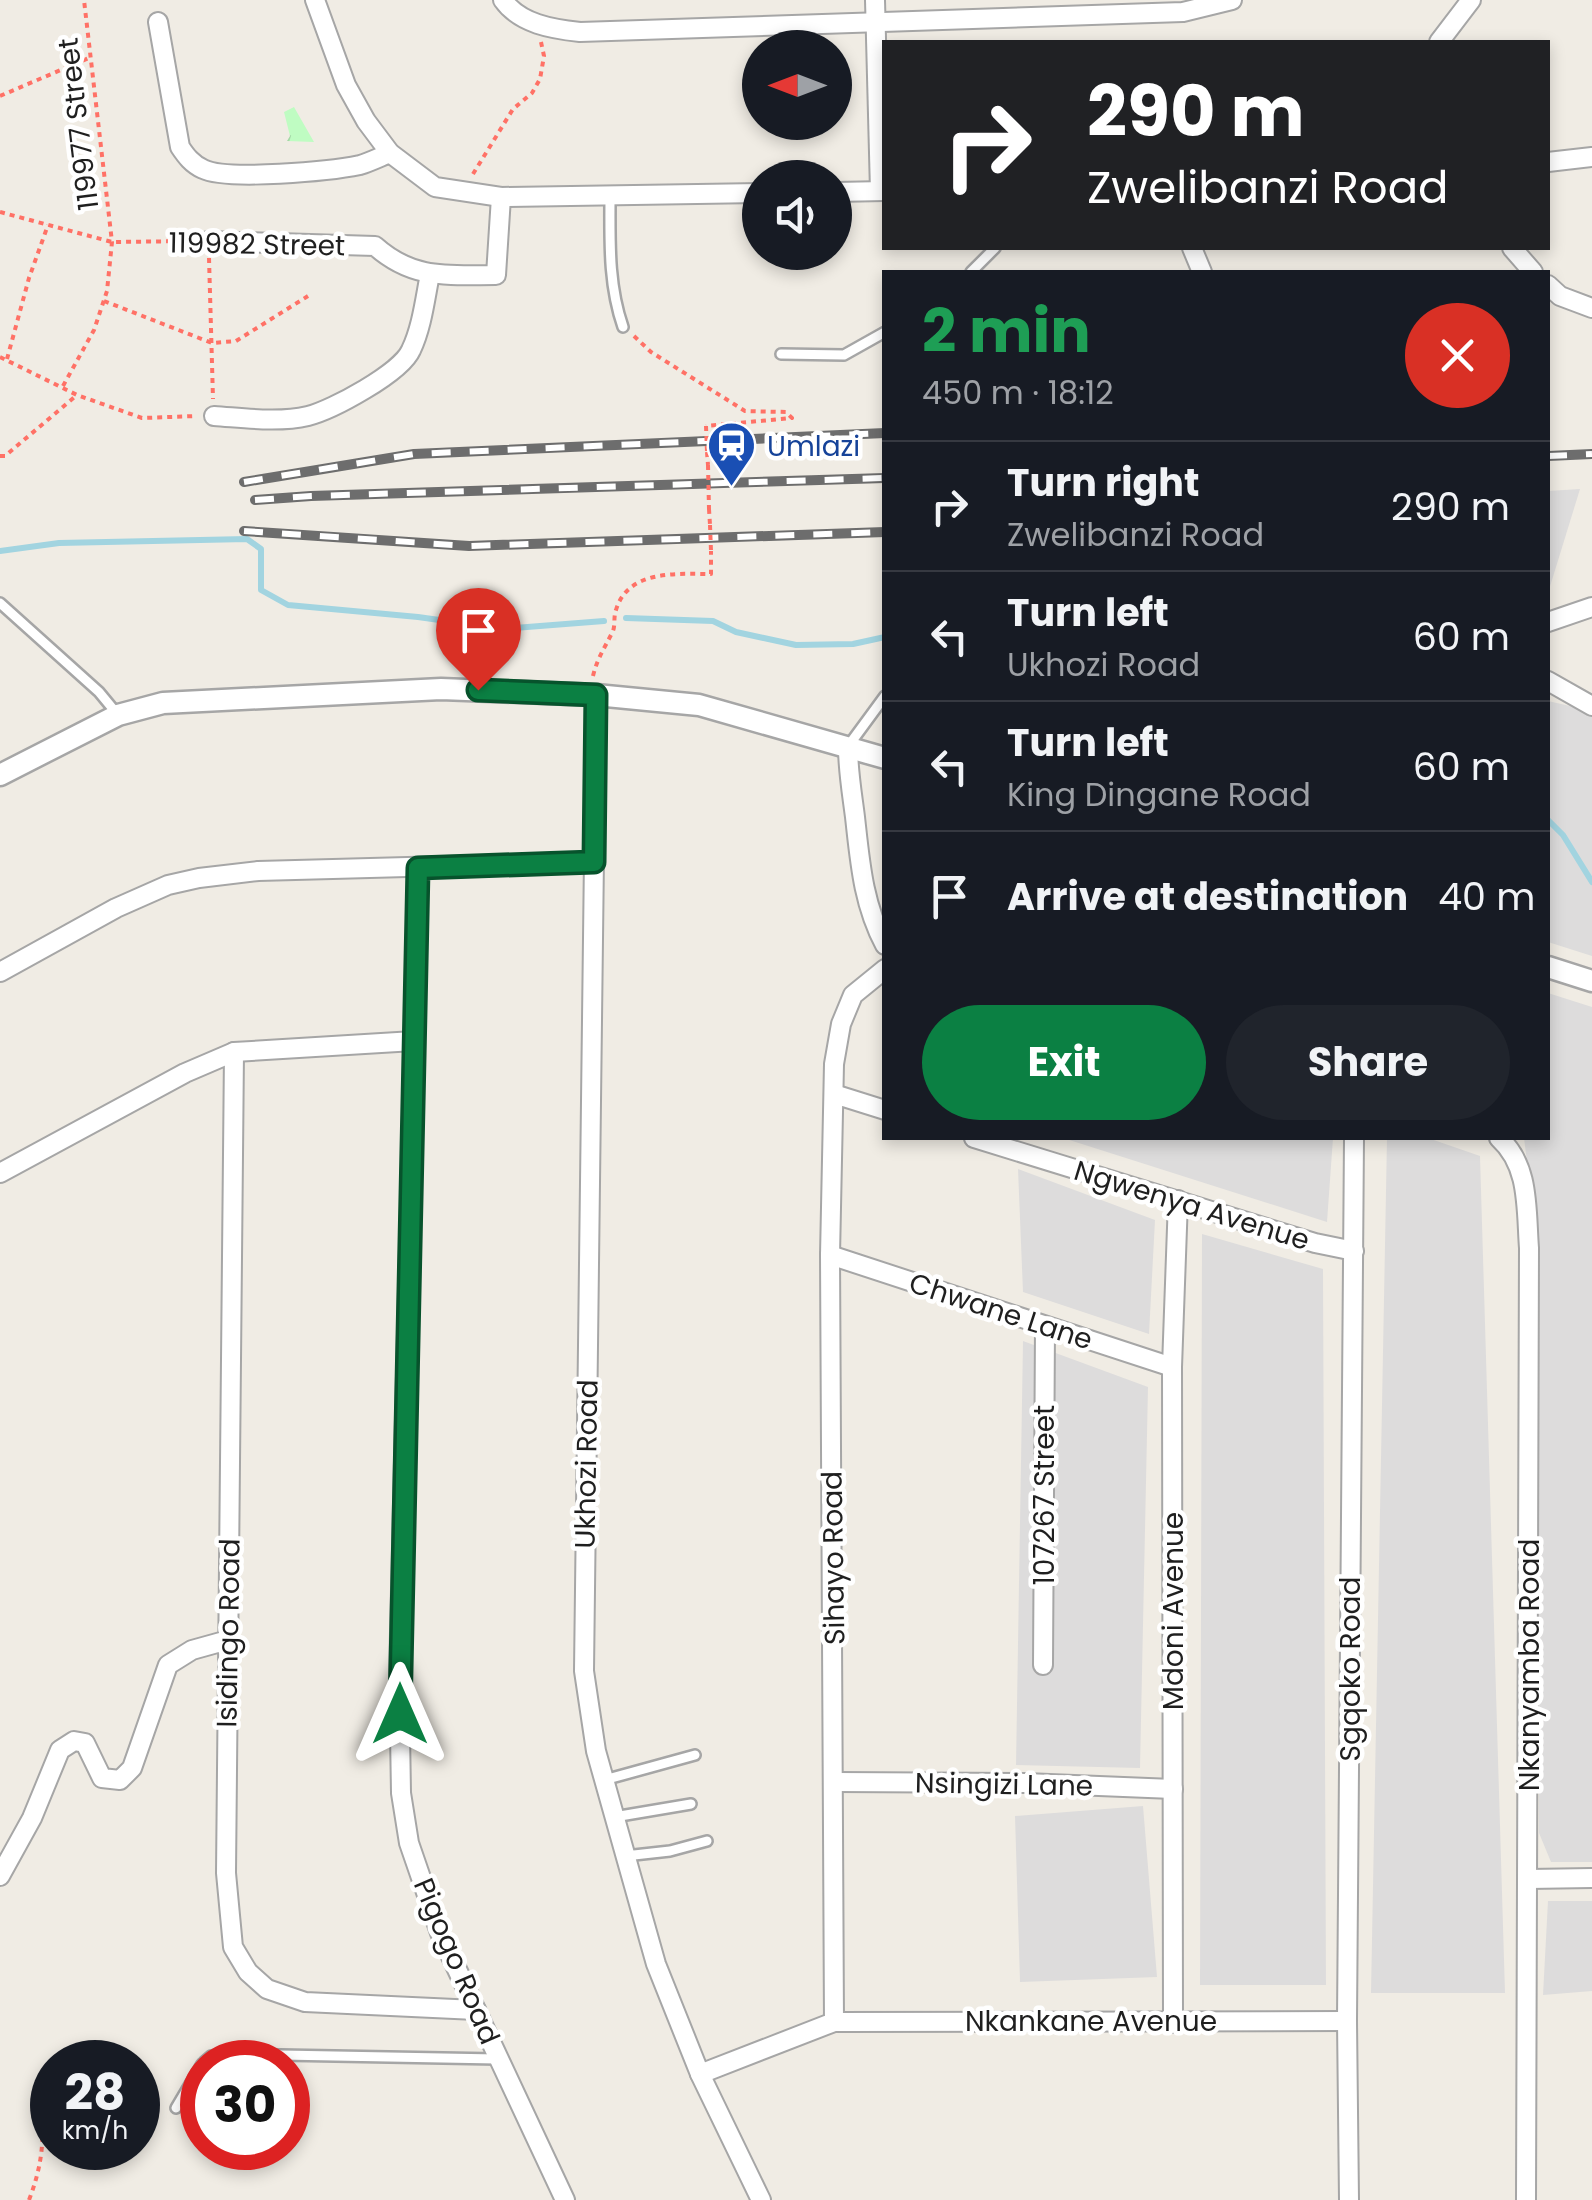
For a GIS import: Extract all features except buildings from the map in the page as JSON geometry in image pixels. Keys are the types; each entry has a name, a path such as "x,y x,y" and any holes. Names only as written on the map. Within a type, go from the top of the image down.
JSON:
{"street":[{"path":"315,0 346,84 366,122 390,154 435,187 501,197 742,193"},
{"path":"503,0 525,19 580,32 1183,12 1232,0"},
{"path":"875,0 882,170"},
{"path":"1440,40 1470,0"},
{"path":"158,22 180,147 188,160 203,169 227,174 333,169 364,164 390,154"},
{"path":"1550,162 1592,156"},
{"path":"852,192 882,191"},
{"name":"119982 Street","path":"208,240 375,246 393,263 430,274 496,275 501,197"},
{"path":"1514,250 1531,270"},
{"path":"214,416 260,419 310,415 399,368 411,352 430,274"},
{"path":"1550,287 1560,296 1592,308"},
{"path":"1550,621 1592,606"},
{"path":"1550,682 1592,706"},
{"path":"0,776 118,715 163,704 422,690 592,695 699,705 882,757"},
{"name":"Ukhozi Road","path":"592,695 594,862 584,1671 596,1751 656,1964 700,2074 762,2200"},
{"path":"848,747 861,875 867,905 882,938"},
{"path":"0,972 116,908 168,885 258,871 594,862"},
{"name":"Pigogo Road","path":"418,868 399,1674 401,1793 409,1843 440,1933 566,2200"},
{"path":"1550,968 1592,981"},
{"name":"Sihayo Road","path":"834,2022 830,1255 834,1064 841,1024 853,995 882,971"},
{"path":"0,1172 185,1073 234,1052 414,1041"},
{"name":"Isidingo Road","path":"234,1052 228,1923 239,1960 256,1980 267,1989 304,2002 476,2010"},
{"path":"834,1094 882,1109"},
{"name":"Ngwenya Avenue","path":"981,1140 1315,1243 1354,1250"},
{"name":"Sgqoko Road","path":"1350,2200 1347,2021 1354,1140"},
{"name":"Nkanyamba Road","path":"1501,1140 1516,1158 1522,1177 1528,1248 1526,2200"},
{"name":"Mdoni Avenue","path":"1173,2023 1172,1367 1178,1200"},
{"name":"Chwane Lane","path":"830,1255 1172,1367"},
{"name":"107267 Street","path":"1043,1665 1046,1326"},
{"path":"0,1876 66,1744 77,1740 85,1743 102,1778 120,1780 132,1768 168,1665 192,1650 228,1640"},
{"name":"Nsingizi Lane","path":"835,1782 1173,1789"},
{"path":"1528,1878 1592,1878"},
{"name":"Nkankane Avenue","path":"834,2022 1347,2021"},
{"path":"700,2074 834,2022"}],"lane":[{"path":"610,195 611,272 622,327"},
{"path":"973,270 993,250"},
{"path":"781,354 844,354 882,334"},
{"path":"0,604 99,692 118,715"},
{"path":"848,747 882,700"},
{"path":"604,1780 695,1754"},
{"path":"614,1817 692,1804"},
{"path":"626,1856 670,1851 707,1840"},
{"path":"310,2056 500,2060"},
{"path":"176,2108 180,2101"}],"path":[{"name":"119977 Street","path":"63,386 94,330 104,301 112,242 84,0"},
{"path":"466,193 470,178 513,109 532,94 540,79 544,56 540,44 542,25"},
{"path":"0,96 91,57"},
{"name":"119982 Street","path":"0,212 112,242 208,240"},
{"path":"7,360 28,278 48,225"},
{"path":"0,357 77,395 142,418 214,416 208,240"},
{"path":"104,301 212,343 236,341 308,296"},
{"path":"592,695 598,655 614,630 616,609 627,592 651,575 712,574 706,426 792,418 786,412 745,412 651,352 622,327"},
{"path":"0,456 5,456 77,395"},
{"path":"29,2200 39,2170"}],"shaded area":[{"path":"1580,489 1550,586 1550,491"},
{"path":"1550,701 1592,711 1592,956 1550,943"},
{"path":"1550,994 1592,1007 1592,1862 1551,1862 1539,1833 1538,1249 1524,1140 1550,1140"},
{"path":"1069,1140 1333,1140 1327,1222"},
{"path":"1387,1140 1434,1140 1480,1156 1505,1993 1371,1993"},
{"path":"1018,1169 1155,1220 1149,1334 1023,1292"},
{"path":"1202,1234 1323,1269 1326,1985 1200,1985"},
{"path":"1023,1341 1148,1387 1140,1768 1016,1765"},
{"path":"1143,1806 1157,1977 1020,1982 1015,1816"},
{"path":"1548,1901 1592,1901 1592,1991 1543,1995"}],"green space":[{"path":"294,107 314,142 287,141 290,136 284,112"}],"waterway":[{"path":"0,551 59,543 247,539 261,549 261,590 288,605 503,629 604,621"},
{"path":"626,618 713,621 736,632 796,645 853,644 882,638"},
{"path":"1550,822 1563,835 1592,882"}],"railway":[{"path":"244,482 414,454 882,433"},
{"path":"1550,456 1592,454"},
{"path":"255,500 882,478"},
{"path":"244,531 469,546 882,532"}],"place":[{"name":"Umlazi","path":"732,488"}],"route":[{"path":"400,1714 418,868 594,862 596,695 478,690"}]}
